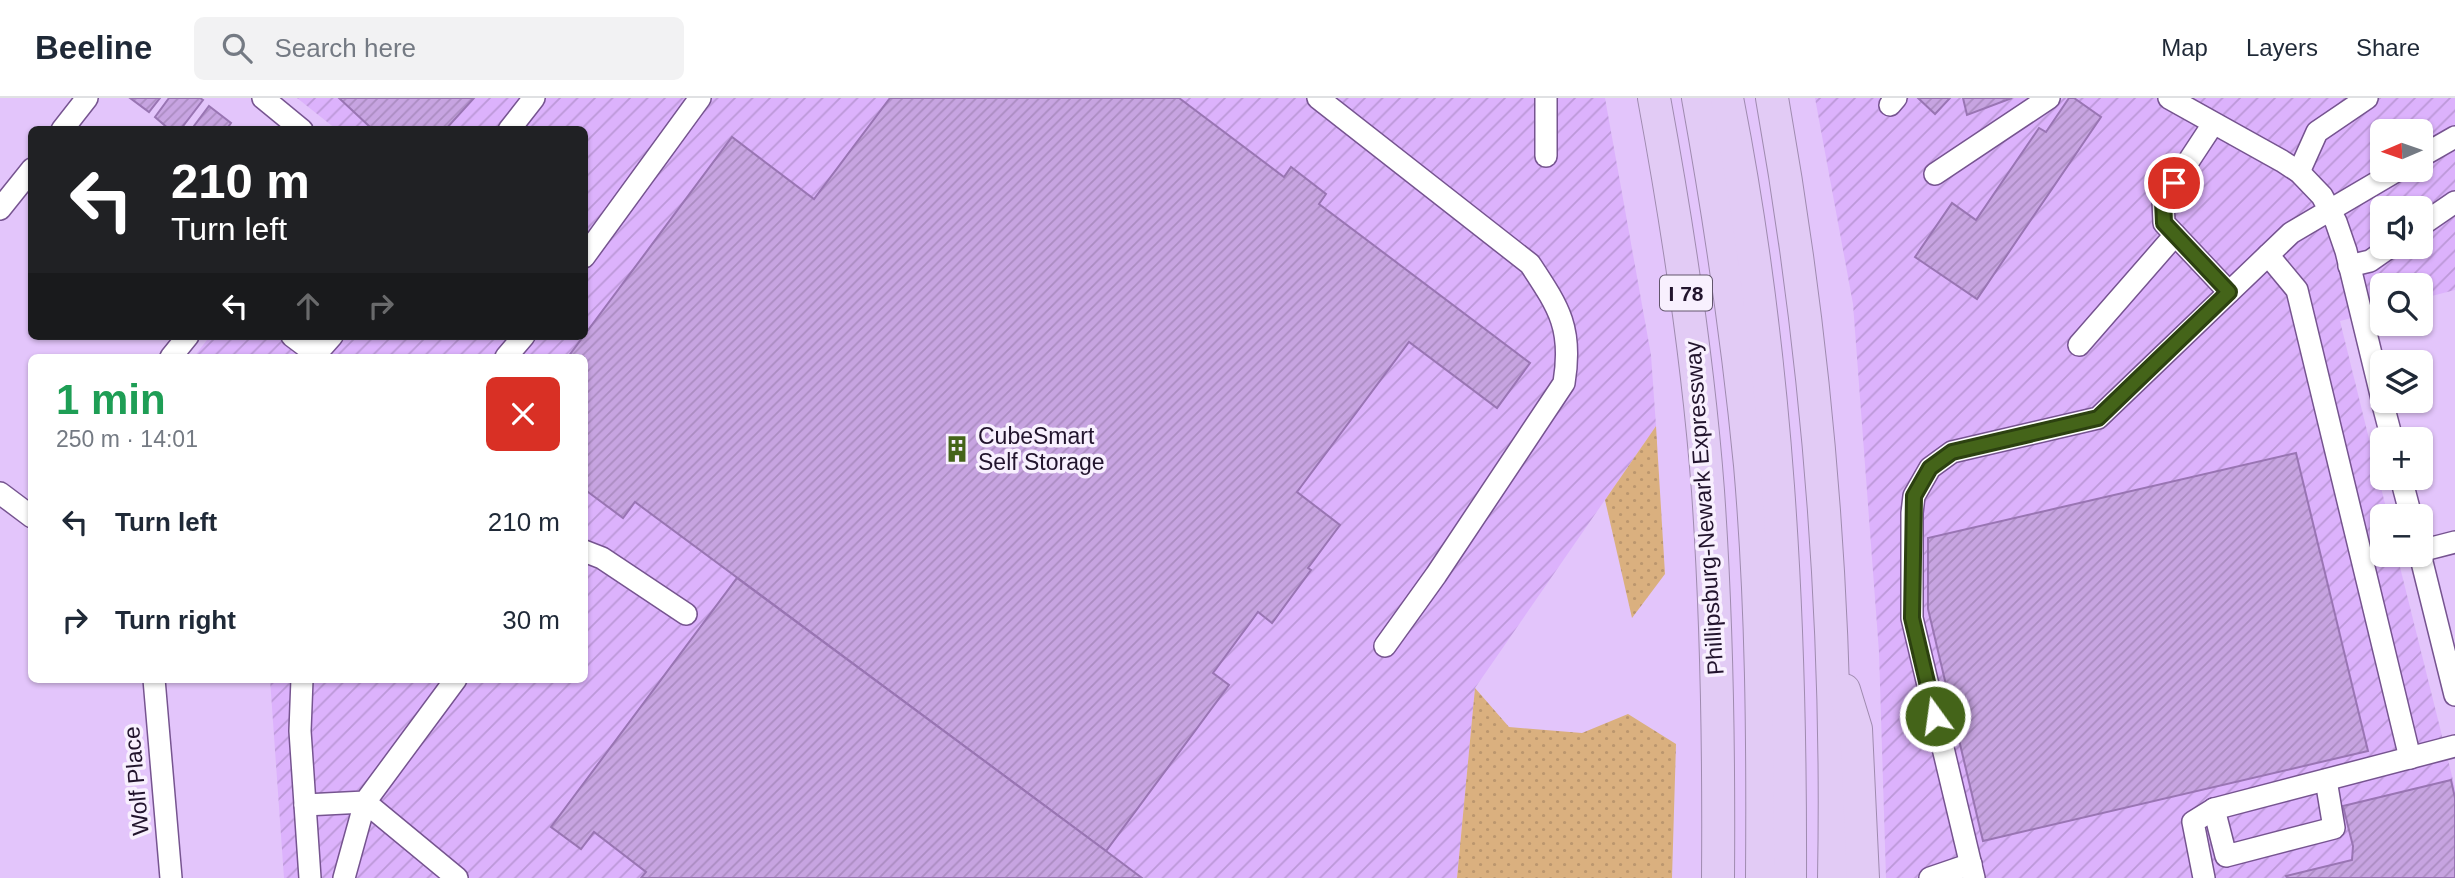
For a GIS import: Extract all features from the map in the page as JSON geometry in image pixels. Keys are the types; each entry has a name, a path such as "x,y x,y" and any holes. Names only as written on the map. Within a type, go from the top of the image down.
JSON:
{"highway":[{"name":"Phillipsburg-Newark Expressway","path":"1654,98 1688,301 1707,490 1714,592 1718,878"},
{"name":"Phillipsburg-Newark Expressway","path":"1698,98 1721,222 1750,466 1759,616 1762,878"},
{"path":"1727,98 1756,264 1775,434 1790,693 1790,878"},
{"path":"1772,98 1794,225 1815,395 1832,652 1834,878"},
{"path":"1832,652 1856,729 1863,878"}],"street":[{"path":"65,126 87,98"},
{"path":"262,98 297,126"},
{"path":"512,126 534,98"},
{"path":"588,251 699,98"},
{"path":"1318,98 1530,264 1550,294 1565,324 1568,357 1564,383 1436,575 1385,646"},
{"path":"1546,98 1546,156"},
{"path":"1934,174 2049,98"},
{"path":"2169,98 2299,172 2322,196 2341,237 2370,351"},
{"path":"2299,172 2317,132 2367,98"},
{"path":"2213,124 2163,200 2164,223 2229,292"},
{"path":"2433,150 2455,137"},
{"path":"0,209 28,174"},
{"path":"1930,878 1973,871 1912,618 1914,496 1930,468 1952,452 2098,418 2291,233 2377,182"},
{"path":"2433,217 2455,202"},
{"path":"2079,345 2175,235"},
{"path":"2268,255 2297,290 2410,758"},
{"path":"2349,266 2373,259"},
{"path":"173,354 185,340"},
{"path":"297,340 317,354"},
{"path":"509,354 521,340"},
{"path":"0,493 28,514"},
{"path":"2433,548 2455,542"},
{"path":"588,553 602,558 686,614"},
{"path":"2424,567 2455,695"},
{"name":"Wolf Place","path":"154,683 171,878"},
{"path":"302,683 300,731 310,878"},
{"path":"344,878 365,802 453,683"},
{"path":"2204,878 2193,822 2214,809 2455,746"},
{"path":"2214,809 2226,856 2334,828 2326,780"},
{"path":"305,804 365,802 457,878"}],"shaded area":[{"path":"297,98 1605,98 1651,355 1656,426 1475,688 1457,878 284,878 270,683 588,683 588,354 196,354 207,340 588,340 588,126 332,126"},
{"path":"1815,98 2455,98 2455,290 2433,296 2433,273 2370,273 2370,313 2340,321 2370,443 2370,490 2382,490 2385,504 2370,504 2370,567 2400,567 2455,788 2455,878 1886,878 1879,652 1853,304"},
{"path":"1656,426 1665,574 1632,618 1605,500"},
{"path":"1475,688 1509,727 1582,733 1628,714 1676,744 1672,878 1457,878"}],"building":[{"path":"130,98 160,98 149,112"},
{"path":"169,98 203,100 183,126 165,126 155,117"},
{"path":"339,98 474,98 449,126 369,126"},
{"name":"CubeSmart Self Storage","path":"890,98 1179,98 1284,177 1291,167 1326,194 1319,204 1530,363 1497,408 1409,342 1297,492 1340,525 1272,623 1258,612 1213,673 1229,685 1106,851 635,502 623,518 588,492 588,354 570,354 581,340 588,340 588,330 732,137 814,199"},
{"path":"1918,98 1950,98 1935,114"},
{"path":"1963,98 2012,98 1967,115"},
{"path":"2069,98 2074,98 2101,117 1977,299 1915,257 1952,203 1976,220 2039,128 2046,132"},
{"path":"209,106 231,123 229,126 194,126"},
{"path":"2296,453 2368,751 1983,841 1928,609 1928,538"},
{"path":"737,578 1142,878 641,878 646,872 594,832 581,849 551,827"},
{"path":"2451,780 2455,798 2455,878 2287,878 2286,876 2352,860 2353,846 2343,806"}],"place":[{"name":"CubeSmart Self Storage","path":"957,449"}],"route":[{"path":"1935,716 1912,618 1914,496 1930,468 1952,452 2098,418 2229,292 2164,223 2163,200 2174,183"}]}
